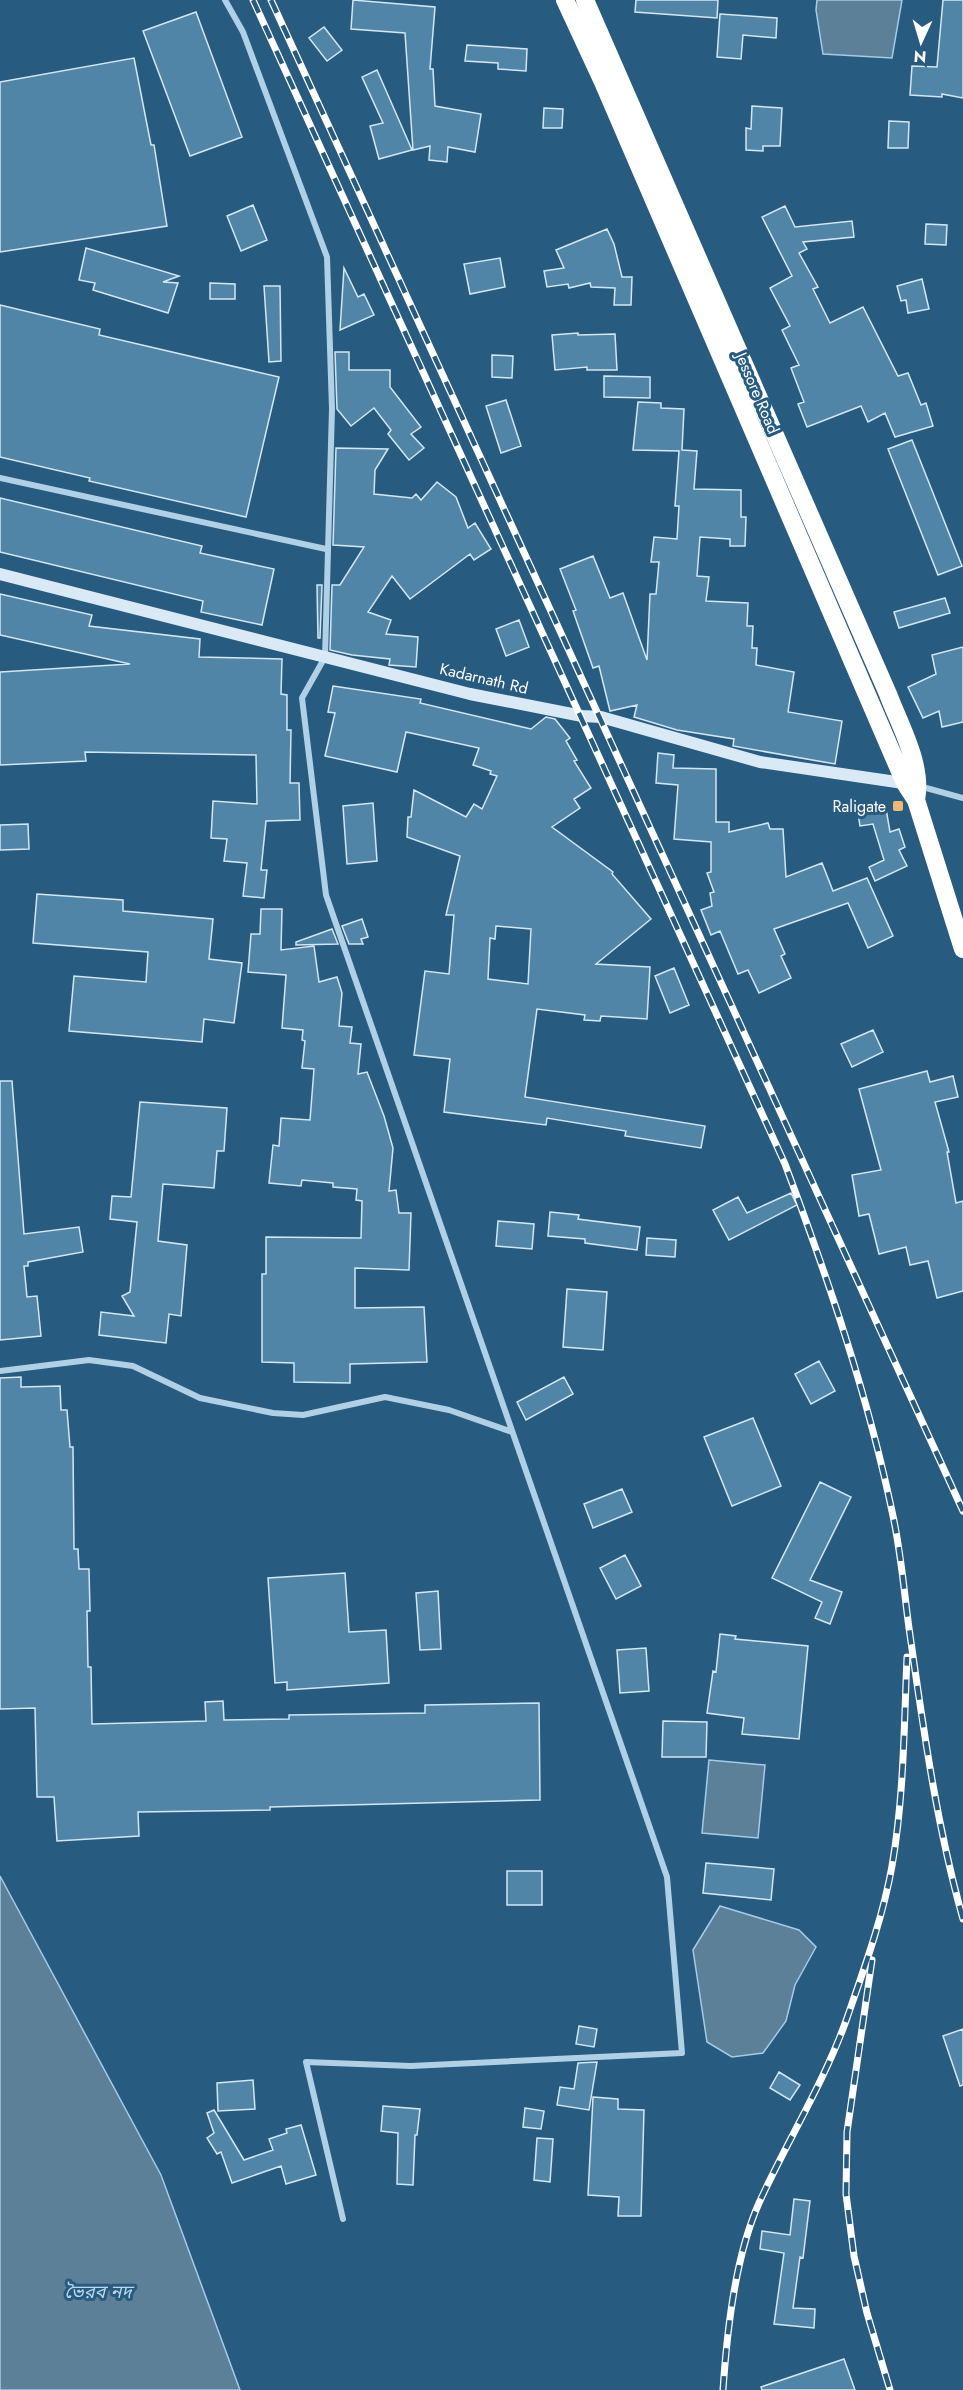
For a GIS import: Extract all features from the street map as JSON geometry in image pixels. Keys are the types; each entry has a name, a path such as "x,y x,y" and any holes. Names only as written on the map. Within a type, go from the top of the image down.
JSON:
{"highway":[{"name":"Jessore Road","path":"565,0 913,790 963,949"},
{"name":"Jessore Road","path":"585,0 888,694 913,760 913,790"}],"main road":[{"name":"Kadarnath Rd","path":"0,574 470,694 582,716 601,717 760,762 913,790"}],"street":[{"path":"225,0 243,32 327,257 332,409 326,549 325,657 302,698 326,895 666,1877 682,2053 411,2066 306,2062 343,2219"},
{"path":"0,478 326,549"},
{"name":"Kadarnath Rd","path":"913,790 963,798"},
{"path":"0,1371 88,1359 133,1366 200,1398 273,1413 303,1415 385,1396 449,1410 512,1432"}],"water":[{"path":"817,0 902,0 892,58 823,54 816,10"},
{"path":"709,1760 765,1765 758,1838 702,1833"},
{"name":"ভৈরব নদ","path":"0,1876 161,2175 240,2390 0,2390"},
{"path":"720,1906 799,1930 816,1947 795,1985 786,2021 763,2053 732,2057 707,2042 693,1950"}],"building":[{"path":"353,0 435,7 430,69 433,69 435,106 481,114 475,152 448,147 447,162 429,160 430,146 413,150 405,33 351,29"},
{"path":"636,0 718,0 717,18 635,12"},
{"path":"943,0 963,0 963,98 942,94 942,97 910,95 912,66 937,67"},
{"path":"196,12 242,137 190,156 143,31"},
{"path":"720,14 777,18 776,38 743,35 741,59 717,57"},
{"path":"324,27 342,50 327,61 309,38"},
{"path":"467,45 527,49 526,71 498,69 498,63 465,61"},
{"path":"134,58 151,145 154,145 167,226 0,252 0,82"},
{"path":"377,70 412,150 379,159 370,126 383,123 362,77"},
{"path":"752,106 782,108 780,146 763,146 763,151 746,150 746,128 751,129"},
{"path":"544,108 563,109 562,128 543,128"},
{"path":"889,121 909,122 908,148 888,148"},
{"path":"253,205 267,240 241,251 227,216"},
{"path":"785,206 795,227 852,221 854,237 803,242 807,249 799,253 818,287 813,289 830,323 863,307 898,376 908,373 921,405 926,403 933,426 895,437 885,413 868,422 861,406 807,427 798,404 804,402 791,368 799,365 782,330 790,326 770,288 792,276 762,217"},
{"path":"926,224 947,225 946,245 925,244"},
{"path":"607,229 614,244 622,277 632,277 631,305 614,305 615,288 591,287 590,283 569,288 568,284 547,287 544,271 564,268 556,250"},
{"path":"86,248 179,276 163,282 178,283 168,313 93,290 95,283 79,280"},
{"path":"500,258 505,287 470,294 464,264"},
{"path":"344,268 358,297 364,294 374,315 340,330"},
{"path":"922,279 929,309 908,313 906,300 901,301 897,286"},
{"path":"210,283 235,284 235,299 210,299"},
{"path":"264,286 280,286 281,361 269,362"},
{"path":"0,305 100,329 99,335 279,377 246,517 89,481 90,478 0,457"},
{"path":"578,333 578,335 615,334 617,370 587,370 587,367 555,370 552,335"},
{"path":"335,352 349,352 349,370 390,370 390,387 421,427 411,434 424,448 409,460 388,434 391,430 374,408 351,426 337,409"},
{"path":"492,355 513,356 512,378 492,377"},
{"path":"604,376 650,377 650,398 604,397"},
{"path":"506,400 521,446 501,453 486,406"},
{"path":"638,402 661,403 661,408 684,409 682,450 697,451 694,489 741,490 741,517 746,517 745,546 730,546 730,539 700,537 697,576 709,577 706,601 748,603 747,626 753,626 752,648 757,648 756,665 794,672 788,712 842,721 835,764 733,746 734,739 677,730 634,717 637,705 610,711 599,666 593,668 573,611 576,610 560,569 593,556 610,598 623,593 647,660 650,594 656,594 659,562 651,562 654,537 677,539 679,506 675,506 679,451 633,450"},
{"path":"912,440 962,566 938,575 888,449"},
{"path":"336,448 388,449 375,470 374,494 412,498 416,494 421,500 437,482 456,497 468,528 475,523 491,549 474,560 470,554 410,599 392,576 368,612 391,620 386,634 418,637 416,667 389,665 390,659 330,650 332,585 340,585 364,547 333,545"},
{"path":"0,498 202,546 200,553 274,569 262,625 201,612 203,601 0,552"},
{"path":"317,585 322,585 320,638 318,638"},
{"path":"0,594 92,615 89,626 200,639 199,657 282,659 281,694 287,695 287,730 291,730 290,783 299,783 300,820 266,821 261,870 267,870 264,898 243,896 247,863 224,861 227,839 211,838 213,801 257,804 256,755 85,752 86,761 0,765 0,672 130,664 0,635"},
{"path":"945,598 950,613 899,628 894,612"},
{"path":"519,620 529,647 506,656 496,629"},
{"path":"963,647 963,722 942,727 939,711 923,718 908,687 936,674 932,655"},
{"path":"333,686 421,699 420,703 531,729 546,717 555,719 570,738 566,741 577,760 574,761 591,788 574,799 580,808 552,827 613,872 612,874 651,919 596,964 650,967 647,1019 601,1016 600,1021 584,1020 585,1015 537,1009 525,1097 705,1126 701,1148 625,1136 626,1131 547,1118 546,1125 444,1112 450,1059 414,1055 425,971 449,974 454,915 446,915 460,856 407,837 408,817 411,817 414,790 466,817 474,804 482,809 497,776 490,774 491,771 473,765 479,748 406,732 397,772 325,756 335,713 328,712","holes":["496,926 531,929 528,984 488,979 490,938 495,939"]},
{"path":"658,753 674,755 673,768 716,769 716,822 729,822 729,832 768,823 770,829 783,829 786,877 822,863 833,891 867,878 893,936 868,948 848,903 774,929 785,954 781,956 791,978 759,993 748,970 738,974 720,931 711,935 701,910 712,906 710,893 714,892 707,873 711,872 711,842 674,839 678,785 656,783"},
{"path":"373,803 377,861 347,864 343,806"},
{"path":"885,803 890,832 899,829 905,847 899,850 907,866 875,881 869,867 884,860 873,824 860,826 857,807"},
{"path":"28,824 29,849 0,850 0,825"},
{"path":"37,894 123,900 123,911 213,919 209,959 242,963 234,1023 204,1019 202,1042 69,1031 74,976 146,982 148,952 33,943"},
{"path":"261,909 282,909 281,950 314,946 319,982 337,977 342,993 339,1026 352,1027 350,1043 361,1044 358,1074 367,1072 384,1116 393,1148 389,1191 396,1190 399,1213 411,1213 409,1270 355,1268 355,1308 424,1307 427,1362 350,1364 350,1383 294,1382 294,1363 262,1362 262,1274 266,1274 266,1237 361,1238 362,1201 356,1200 357,1189 333,1187 333,1183 302,1180 301,1186 269,1183 273,1145 279,1146 281,1118 310,1120 314,1069 302,1068 305,1041 302,1040 303,1030 282,1028 286,975 248,972 251,934 260,934"},
{"path":"362,919 368,937 361,939 363,944 349,944 342,926"},
{"path":"332,929 338,944 296,945 296,942"},
{"path":"674,968 689,1005 670,1013 655,976"},
{"path":"873,1030 883,1052 852,1067 841,1044"},
{"path":"927,1071 930,1082 953,1076 958,1097 935,1102 949,1152 947,1152 956,1203 963,1201 963,1291 937,1298 928,1261 910,1265 906,1247 879,1254 869,1214 859,1216 852,1175 881,1170 859,1089"},
{"path":"0,1081 12,1081 24,1234 79,1227 83,1252 28,1262 28,1266 24,1266 27,1297 37,1296 41,1336 0,1340"},
{"path":"140,1102 227,1108 224,1151 217,1151 214,1188 163,1184 158,1241 187,1245 181,1316 169,1314 166,1343 99,1335 101,1312 134,1316 122,1296 130,1292 137,1222 110,1219 112,1196 131,1197"},
{"path":"791,1193 797,1205 729,1240 713,1210 738,1197 747,1213"},
{"path":"550,1212 579,1215 578,1219 640,1227 637,1250 585,1243 585,1239 548,1236"},
{"path":"498,1221 534,1224 532,1249 496,1246"},
{"path":"647,1238 676,1240 675,1257 646,1255"},
{"path":"567,1289 607,1292 603,1350 563,1347"},
{"path":"819,1361 835,1391 811,1404 795,1374"},
{"path":"21,1377 21,1387 60,1386 61,1410 67,1410 70,1447 73,1447 74,1549 78,1549 79,1569 89,1569 88,1667 91,1667 92,1724 206,1721 205,1702 223,1701 224,1720 289,1719 289,1715 425,1713 425,1705 539,1703 540,1800 270,1807 270,1810 138,1812 139,1836 57,1841 54,1797 37,1797 35,1708 0,1709 0,1378"},
{"path":"564,1377 573,1394 526,1420 517,1402"},
{"path":"753,1418 781,1486 732,1506 704,1437"},
{"path":"820,1482 851,1497 810,1580 842,1592 830,1624 815,1618 822,1602 772,1578"},
{"path":"622,1489 632,1512 593,1528 584,1504"},
{"path":"625,1555 641,1586 616,1599 600,1568"},
{"path":"345,1573 349,1632 386,1630 389,1683 287,1690 287,1682 275,1683 268,1578"},
{"path":"438,1591 441,1649 420,1650 416,1593"},
{"path":"720,1634 736,1636 735,1639 808,1646 799,1739 742,1734 744,1718 707,1713 713,1671 716,1672"},
{"path":"646,1648 649,1691 620,1693 617,1650"},
{"path":"663,1721 707,1722 706,1757 662,1757"},
{"path":"706,1863 774,1869 771,1900 703,1893"},
{"path":"507,1871 542,1871 542,1905 507,1905"},
{"path":"579,2026 597,2029 594,2047 576,2044"},
{"path":"963,2029 963,2085 960,2086 943,2036"},
{"path":"597,2062 589,2110 557,2105 560,2087 574,2089 578,2063"},
{"path":"779,2072 800,2085 790,2100 770,2088"},
{"path":"253,2080 255,2109 218,2111 217,2083"},
{"path":"593,2097 618,2099 618,2109 644,2110 641,2216 618,2216 619,2197 588,2195"},
{"path":"383,2106 420,2109 417,2135 415,2135 413,2185 397,2184 398,2133 381,2131"},
{"path":"525,2108 544,2111 541,2129 523,2127"},
{"path":"214,2110 244,2160 273,2150 269,2139 287,2133 286,2129 301,2125 316,2175 286,2184 281,2166 232,2183 221,2152 217,2154 207,2138 214,2133 207,2113"},
{"path":"537,2138 553,2139 550,2182 534,2180"},
{"path":"794,2199 810,2201 803,2258 800,2257 793,2308 815,2309 814,2328 774,2324 784,2253 760,2249 762,2231 790,2235"},
{"path":"844,2359 855,2390 762,2390 761,2387"}],"railway":[{"path":"253,0 785,1164 846,1338 883,1471 898,1544 931,1774 945,1847 963,1919"},
{"path":"271,0 963,1511"},
{"path":"723,2390 727,2343 738,2270 751,2224 759,2203 838,2042 884,1904 899,1814 907,1657"},
{"path":"872,1960 847,2132 846,2194 854,2256 867,2313 890,2390"}],"place":[{"name":"Raligate","path":"898,806"}]}
